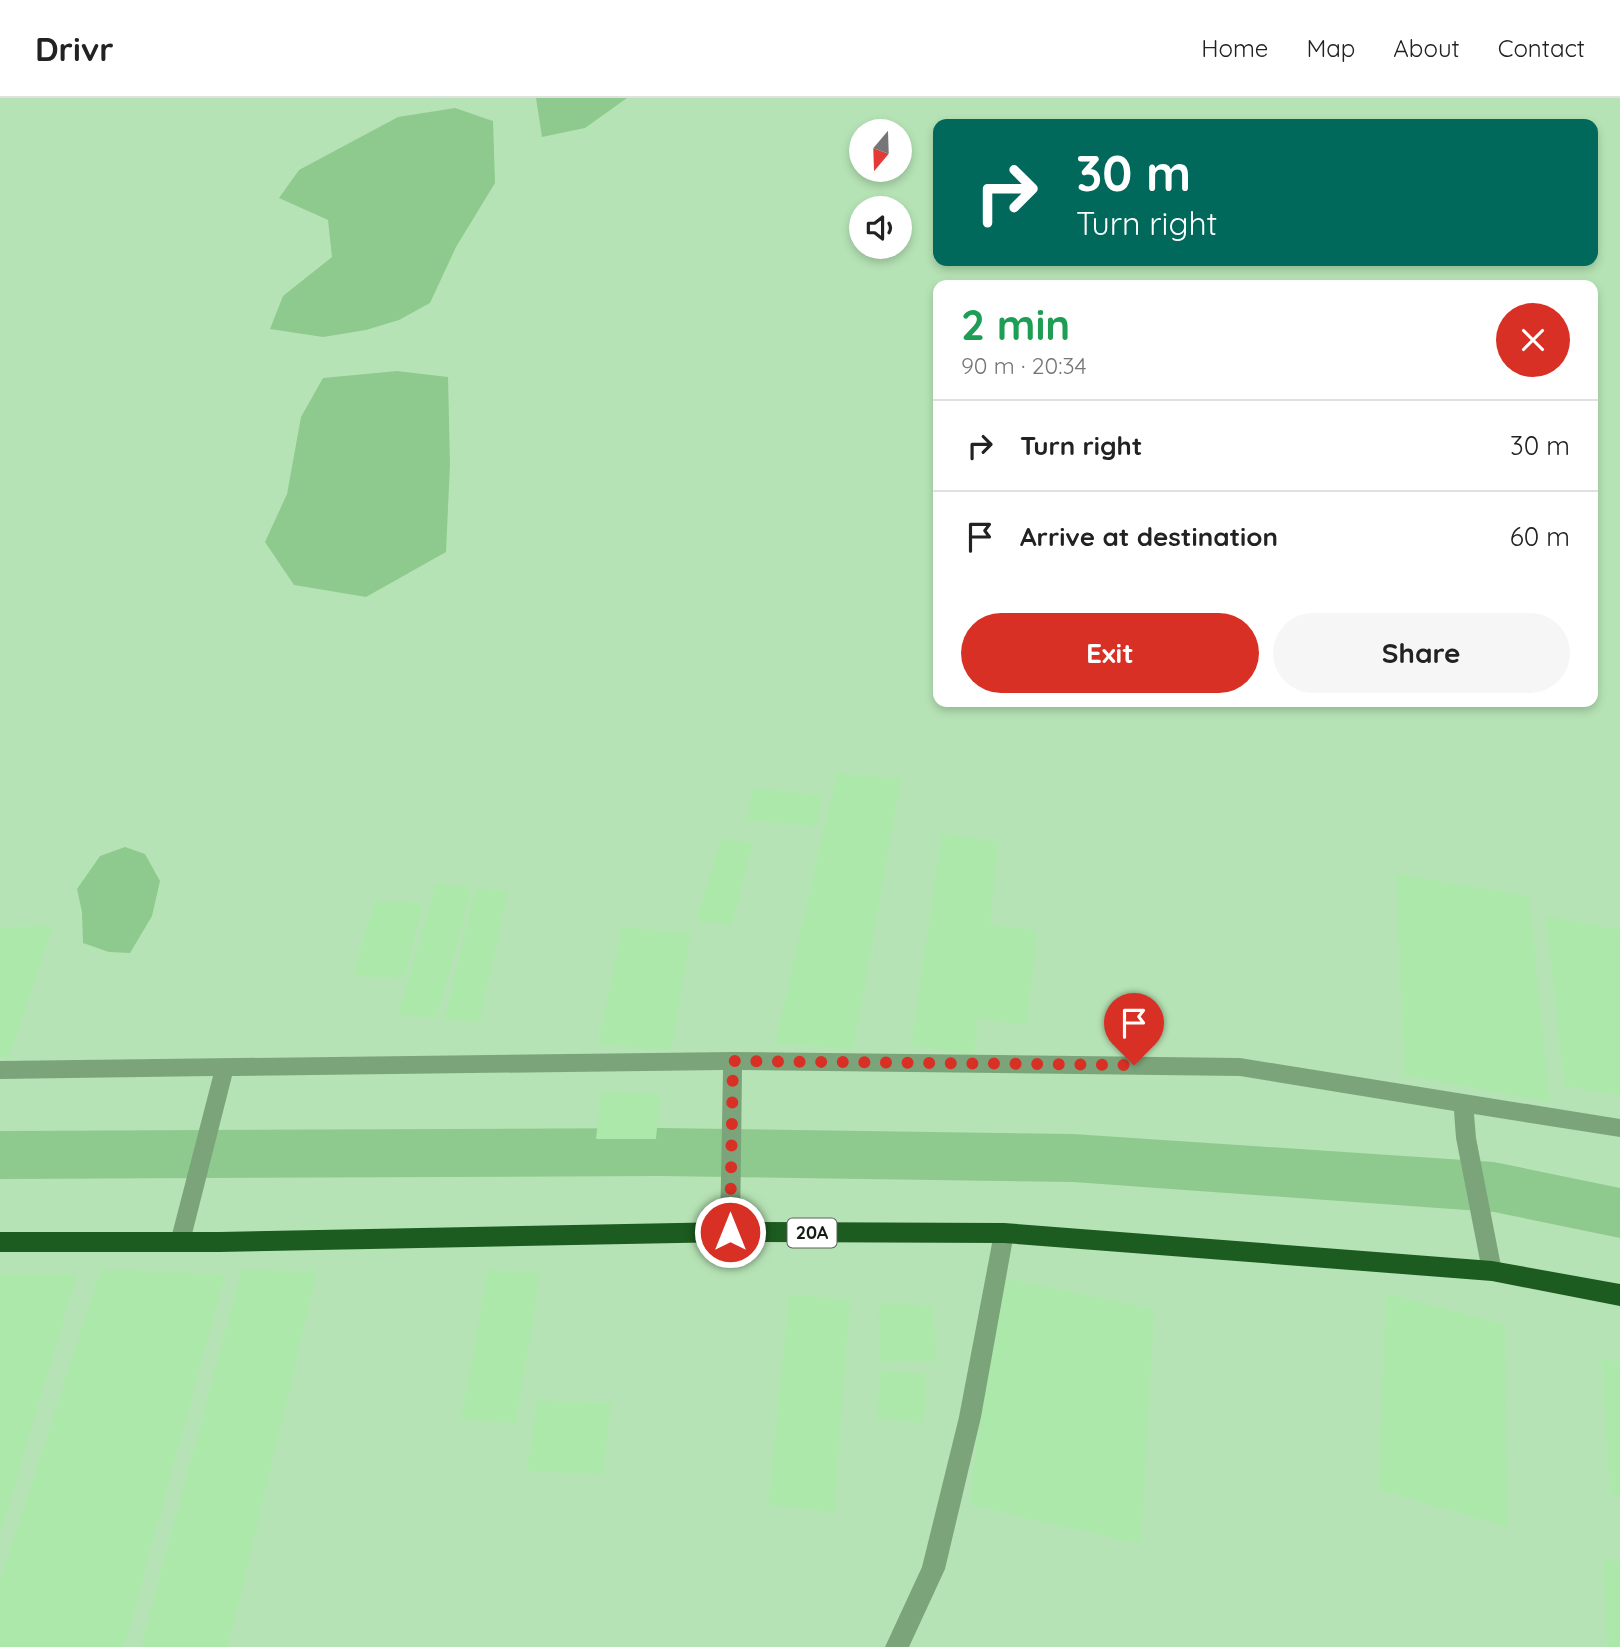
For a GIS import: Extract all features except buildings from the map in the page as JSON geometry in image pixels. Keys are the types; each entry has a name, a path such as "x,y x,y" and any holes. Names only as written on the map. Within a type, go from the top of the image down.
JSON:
{"main road":[{"name":"20A","path":"0,1242 730,1232 1004,1233 1492,1271 1620,1295"}],"street":[{"path":"730,1232 733,1061"},
{"path":"0,1070 733,1061 1240,1067 1620,1128"},
{"path":"180,1241 225,1067"},
{"path":"1463,1102 1466,1138 1492,1271"},
{"path":"897,1647 933,1569 970,1417 1004,1233"}],"shaded area":[{"path":"0,98 1620,98 1620,1647 0,1647"},
{"path":"536,98 627,98 585,128 542,137"},
{"path":"455,108 493,121 495,183 456,247 430,303 399,320 366,330 323,337 270,329 283,296 332,257 328,220 279,198 299,170 398,117"},
{"path":"397,371 448,377 450,464 446,552 366,597 294,585 265,542 287,494 301,417 323,378"},
{"path":"125,847 145,854 160,881 152,916 130,953 109,952 83,943 82,912 77,889 100,856"}],"waterway":[{"path":"0,1155 661,1152 1073,1158 1494,1187 1620,1213"}],"route":[{"path":"730,1232 733,1061 1134,1065"}]}
